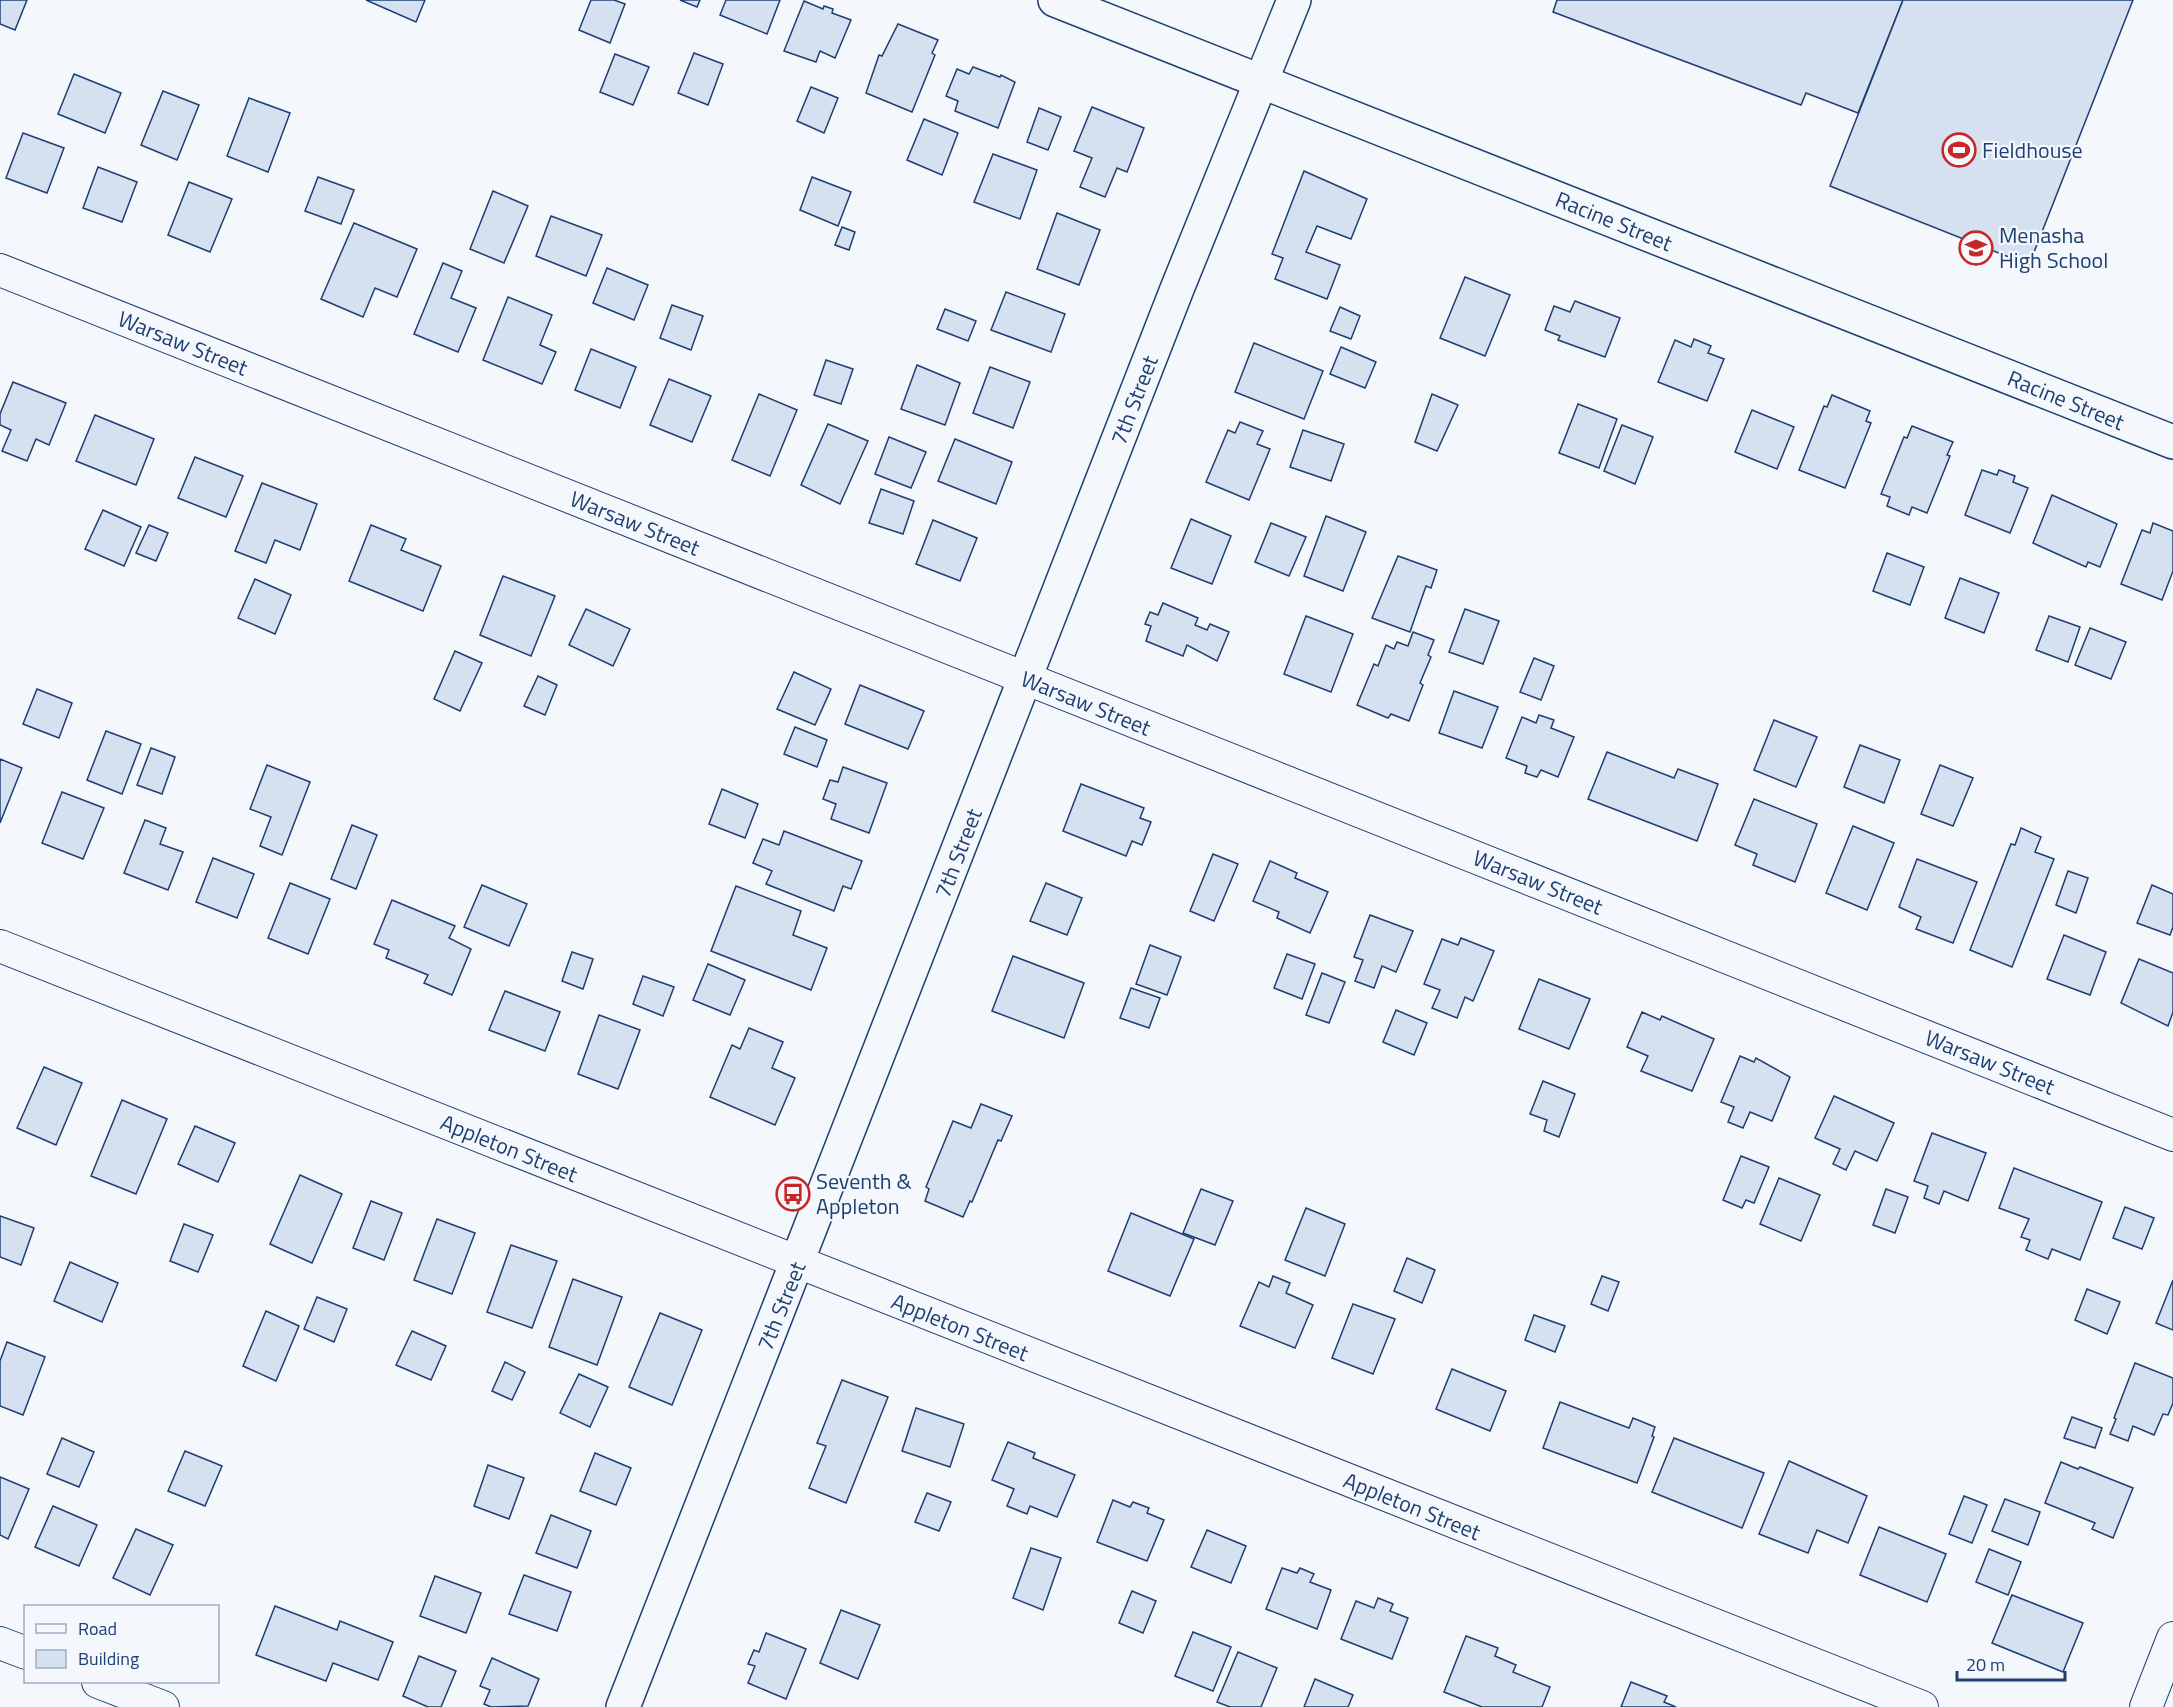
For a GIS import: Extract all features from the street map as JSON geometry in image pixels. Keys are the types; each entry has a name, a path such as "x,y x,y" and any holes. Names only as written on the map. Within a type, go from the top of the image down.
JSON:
{"street":[{"name":"Racine Street","path":"1055,0 2173,442"},
{"name":"7th Street","path":"622,1707 1027,679 1259,82 1294,0"},
{"name":"Warsaw Street","path":"0,270 2173,1135"},
{"name":"Appleton Street","path":"0,946 1922,1707"},
{"path":"2146,1707 2173,1638"},
{"path":"0,1643 24,1652"},
{"path":"101,1683 163,1707"}],"building":[{"path":"0,0 27,0 15,30 0,24"},
{"path":"366,0 425,0 416,22"},
{"path":"591,0 614,0 625,4 610,43 579,30"},
{"path":"680,0 700,0 697,7"},
{"path":"726,0 780,0 767,34 720,15"},
{"path":"1557,0 1903,0 1858,113 1806,93 1801,105 1553,12"},
{"name":"Fieldhouse","path":"1903,0 2133,0 2029,265 1830,186"},
{"path":"804,1 823,9 824,6 833,9 832,13 851,20 835,58 820,51 816,62 784,51"},
{"path":"898,24 938,40 932,53 935,55 912,112 866,93 879,55 882,56"},
{"path":"694,53 723,64 708,105 678,93"},
{"path":"615,54 649,67 633,105 600,92"},
{"path":"973,67 1000,77 1001,75 1015,82 998,128 955,111 958,101 946,96 957,69 969,74"},
{"path":"74,74 121,93 105,133 58,114"},
{"path":"811,87 838,98 824,133 797,121"},
{"path":"163,91 199,105 177,160 141,145"},
{"path":"249,98 290,113 268,172 227,156"},
{"path":"1092,107 1144,128 1127,172 1117,168 1105,197 1080,187 1092,158 1074,151"},
{"path":"1039,108 1061,117 1048,150 1027,142"},
{"path":"924,119 958,133 942,175 907,160"},
{"path":"23,133 64,148 47,193 6,178"},
{"path":"993,154 1037,170 1020,219 974,202"},
{"path":"98,167 137,182 122,222 83,208"},
{"path":"1304,171 1367,199 1351,239 1317,226 1306,252 1340,265 1327,299 1275,279 1283,258 1272,254"},
{"path":"318,177 354,190 341,224 305,211"},
{"path":"812,177 851,192 838,226 800,210"},
{"path":"189,182 232,199 210,252 168,235"},
{"path":"493,191 528,206 504,263 470,249"},
{"path":"1057,213 1100,230 1079,285 1037,269"},
{"path":"551,216 602,235 586,276 536,256"},
{"path":"354,223 417,249 397,297 375,288 363,317 321,299"},
{"path":"842,227 855,232 849,250 835,245"},
{"path":"443,263 462,271 451,298 476,308 458,352 414,334"},
{"path":"607,268 648,285 634,320 593,303"},
{"path":"1465,277 1510,295 1485,356 1440,338"},
{"path":"1006,292 1065,314 1051,352 991,330"},
{"path":"508,297 552,315 540,345 556,352 542,384 483,360"},
{"path":"1575,301 1620,318 1605,357 1558,340 1560,336 1545,330 1554,306 1570,312"},
{"path":"672,305 703,316 691,350 660,338"},
{"path":"1340,307 1360,316 1351,339 1330,331"},
{"path":"945,309 976,321 968,341 937,329"},
{"path":"1694,339 1711,346 1708,353 1724,359 1707,401 1658,382 1675,340 1691,347"},
{"path":"1254,343 1323,371 1304,419 1235,392"},
{"path":"1341,347 1376,362 1365,388 1330,374"},
{"path":"591,349 636,367 620,408 575,390"},
{"path":"826,360 853,369 841,404 814,395"},
{"path":"917,365 960,383 945,425 901,409"},
{"path":"990,367 1030,382 1013,428 973,413"},
{"path":"669,379 711,396 692,442 650,425"},
{"path":"13,382 66,403 49,445 36,439 27,461 2,451 11,430 0,425 0,414"},
{"path":"759,394 797,410 770,476 732,460"},
{"path":"1432,394 1458,405 1437,451 1415,442"},
{"path":"1832,395 1870,411 1866,421 1871,423 1845,488 1799,470 1824,406 1827,407"},
{"path":"1578,404 1617,419 1599,468 1559,453"},
{"path":"1752,410 1794,427 1777,469 1735,452"},
{"path":"95,415 154,439 136,485 76,461"},
{"path":"1240,422 1263,431 1257,444 1270,449 1249,500 1206,482 1228,430 1235,433"},
{"path":"828,424 868,441 840,504 801,485"},
{"path":"1622,425 1653,437 1635,484 1604,471"},
{"path":"1912,426 1953,442 1947,455 1950,456 1927,513 1912,507 1909,515 1887,506 1890,497 1881,494 1904,437 1907,438"},
{"path":"1303,430 1344,444 1331,481 1290,467"},
{"path":"889,437 926,452 911,488 875,474"},
{"path":"955,439 1012,462 996,504 938,481"},
{"path":"195,457 243,476 226,517 178,498"},
{"path":"1982,470 1997,475 1999,470 2015,476 2013,482 2028,488 2010,533 1965,515"},
{"path":"262,483 317,504 300,550 275,540 266,563 235,551"},
{"path":"881,489 914,501 903,534 869,523"},
{"path":"2052,495 2117,524 2100,567 2088,562 2086,567 2033,543"},
{"path":"103,510 141,527 124,566 85,549"},
{"path":"1326,516 1366,532 1343,591 1304,576"},
{"path":"1191,519 1231,536 1212,584 1171,568"},
{"path":"933,520 977,538 960,581 916,564"},
{"path":"1271,523 1306,537 1289,576 1255,562"},
{"path":"2153,523 2173,531 2173,571 2162,600 2121,584 2142,530 2150,533"},
{"path":"149,525 168,533 156,561 136,553"},
{"path":"371,525 406,539 401,550 441,566 423,611 349,581"},
{"path":"1887,553 1924,567 1910,605 1873,591"},
{"path":"1398,556 1437,570 1431,588 1426,586 1410,632 1372,618"},
{"path":"503,576 555,596 531,656 480,635"},
{"path":"1960,578 1999,593 1984,633 1945,618"},
{"path":"255,579 291,595 275,634 238,618"},
{"path":"1163,603 1198,618 1195,625 1207,630 1210,624 1229,632 1217,661 1187,645 1183,656 1146,641 1151,626 1145,624 1150,612 1158,615"},
{"path":"586,609 630,629 613,666 569,645"},
{"path":"1465,609 1499,621 1483,664 1449,652"},
{"path":"1306,616 1353,634 1331,692 1284,674"},
{"path":"2049,616 2080,627 2068,662 2036,650"},
{"path":"2090,628 2126,642 2111,679 2075,665"},
{"path":"1413,632 1434,640 1428,655 1431,657 1420,683 1423,685 1409,721 1391,714 1388,718 1357,705 1374,664 1378,666 1386,645 1394,649 1397,642 1408,646"},
{"path":"455,651 482,663 460,711 434,699"},
{"path":"1534,658 1554,666 1541,700 1520,692"},
{"path":"794,672 831,689 815,725 777,709"},
{"path":"538,676 557,685 545,715 524,706"},
{"path":"860,685 924,711 908,749 845,724"},
{"path":"37,689 72,703 59,738 23,724"},
{"path":"1454,691 1498,707 1482,748 1439,733"},
{"path":"1539,715 1554,720 1551,728 1574,737 1558,777 1541,770 1537,777 1525,773 1527,766 1506,758 1522,717 1536,723"},
{"path":"1774,720 1817,737 1796,787 1754,770"},
{"path":"795,727 827,740 817,767 784,754"},
{"path":"106,731 141,744 122,794 87,780"},
{"path":"1860,745 1900,760 1884,803 1844,787"},
{"path":"151,748 175,757 162,794 137,785"},
{"path":"1607,752 1674,778 1678,769 1718,784 1697,841 1588,799"},
{"path":"0,759 22,768 0,823"},
{"path":"267,765 310,782 282,855 260,846 271,817 250,809"},
{"path":"1940,765 1973,778 1953,826 1921,814"},
{"path":"843,767 887,783 869,833 831,819 836,804 823,799 830,780 838,782"},
{"path":"1081,784 1144,808 1140,818 1151,822 1142,845 1132,841 1126,856 1063,831"},
{"path":"722,789 758,804 745,838 709,824"},
{"path":"62,792 104,808 83,859 42,843"},
{"path":"1754,799 1817,824 1795,882 1753,865 1757,854 1735,845"},
{"path":"145,820 166,828 160,844 183,852 168,890 124,873"},
{"path":"352,825 377,835 356,889 331,879"},
{"path":"1853,826 1894,843 1867,910 1826,893"},
{"path":"2021,828 2041,837 2035,852 2054,859 2012,967 1970,950 2011,844 2015,845"},
{"path":"784,831 862,861 851,889 843,886 834,911 766,884 772,871 753,863 763,839 779,845"},
{"path":"1213,854 1238,864 1214,921 1190,911"},
{"path":"213,858 254,874 237,918 196,902"},
{"path":"1917,859 1977,882 1953,943 1916,929 1921,917 1899,907"},
{"path":"1270,861 1297,873 1295,878 1328,892 1310,933 1277,918 1279,912 1253,901"},
{"path":"2068,871 2088,878 2076,913 2056,905"},
{"path":"290,883 330,899 308,954 268,938"},
{"path":"1046,883 1082,898 1067,935 1030,921"},
{"path":"482,885 527,904 509,946 464,927"},
{"path":"2152,885 2173,894 2173,927 2170,935 2137,923"},
{"path":"736,886 801,911 793,935 827,948 811,990 711,951"},
{"path":"392,900 455,926 449,938 471,949 452,995 424,983 428,975 386,958 389,950 374,944"},
{"path":"1370,915 1413,931 1396,972 1382,966 1374,988 1355,981 1363,960 1354,957"},
{"path":"2064,935 2106,952 2090,995 2047,979"},
{"path":"1461,938 1494,951 1473,1001 1465,997 1457,1018 1432,1008 1440,990 1424,984 1442,939 1458,945"},
{"path":"1150,945 1181,957 1167,995 1136,984"},
{"path":"572,952 593,959 583,989 562,981"},
{"path":"1287,954 1315,964 1302,999 1274,988"},
{"path":"1013,956 1084,983 1064,1038 992,1011"},
{"path":"2139,959 2173,973 2173,1012 2168,1026 2121,1003"},
{"path":"708,964 745,980 730,1015 693,1000"},
{"path":"1322,973 1345,982 1329,1023 1306,1015"},
{"path":"643,976 674,987 663,1016 633,1004"},
{"path":"1539,979 1590,999 1569,1049 1519,1029"},
{"path":"1131,988 1160,998 1149,1028 1120,1018"},
{"path":"505,991 560,1012 545,1051 489,1030"},
{"path":"1396,1010 1427,1023 1414,1055 1383,1042"},
{"path":"1642,1012 1660,1020 1662,1016 1714,1039 1692,1091 1641,1071 1648,1056 1627,1047"},
{"path":"599,1015 640,1030 618,1089 578,1074"},
{"path":"749,1028 783,1042 772,1068 795,1078 775,1125 710,1097 732,1045 740,1049"},
{"path":"1740,1056 1754,1062 1756,1058 1790,1077 1772,1121 1750,1112 1743,1128 1728,1122 1734,1107 1721,1102"},
{"path":"44,1067 82,1083 56,1145 17,1128"},
{"path":"1543,1081 1575,1094 1559,1137 1544,1131 1547,1120 1530,1114"},
{"path":"1834,1096 1894,1123 1877,1161 1855,1151 1846,1170 1833,1164 1840,1149 1815,1138"},
{"path":"122,1100 167,1119 136,1194 91,1176"},
{"path":"981,1104 1012,1116 1001,1141 998,1140 972,1202 970,1201 963,1217 925,1201 929,1189 926,1187 953,1121 971,1128"},
{"path":"195,1126 235,1143 218,1182 178,1164"},
{"path":"1932,1133 1986,1153 1968,1201 1944,1191 1939,1204 1924,1198 1928,1186 1914,1181"},
{"path":"1741,1156 1769,1167 1754,1203 1746,1200 1742,1208 1723,1200"},
{"path":"2014,1168 2102,1202 2080,1260 2052,1249 2048,1259 2026,1250 2030,1240 2021,1237 2029,1219 1999,1208"},
{"path":"300,1175 342,1194 312,1263 270,1244"},
{"path":"1779,1178 1820,1195 1801,1241 1760,1224"},
{"path":"1201,1189 1233,1201 1215,1245 1183,1233"},
{"path":"1886,1189 1908,1197 1895,1233 1873,1225"},
{"path":"371,1201 402,1213 384,1260 353,1248"},
{"path":"2125,1207 2154,1218 2142,1249 2113,1238"},
{"path":"1306,1208 1345,1224 1325,1276 1285,1260"},
{"path":"1131,1213 1194,1239 1170,1296 1108,1271"},
{"path":"0,1216 34,1228 21,1265 0,1257"},
{"path":"437,1219 475,1233 452,1294 414,1280"},
{"path":"184,1224 213,1235 198,1272 170,1261"},
{"path":"511,1245 557,1261 532,1328 487,1312"},
{"path":"1407,1258 1435,1270 1422,1303 1394,1291"},
{"path":"70,1262 118,1283 102,1322 54,1301"},
{"path":"1273,1276 1290,1283 1286,1293 1313,1305 1295,1348 1240,1326 1259,1282 1269,1287"},
{"path":"1602,1276 1619,1282 1608,1311 1591,1304"},
{"path":"573,1279 622,1297 597,1365 549,1347"},
{"path":"2173,1280 2173,1330 2156,1323"},
{"path":"2087,1289 2120,1302 2107,1334 2075,1320"},
{"path":"317,1297 347,1309 334,1342 304,1329"},
{"path":"1353,1304 1395,1319 1373,1374 1332,1358"},
{"path":"266,1311 299,1326 276,1381 243,1366"},
{"path":"660,1313 702,1330 672,1405 629,1387"},
{"path":"1534,1315 1565,1326 1555,1352 1525,1340"},
{"path":"412,1331 446,1346 431,1380 396,1365"},
{"path":"7,1342 45,1357 23,1415 0,1406 0,1361"},
{"path":"505,1362 525,1372 512,1400 492,1391"},
{"path":"2135,1363 2173,1378 2173,1403 2168,1415 2163,1414 2154,1435 2133,1426 2128,1441 2110,1434"},
{"path":"1452,1369 1506,1391 1490,1431 1436,1409"},
{"path":"579,1374 608,1387 590,1427 560,1413"},
{"path":"842,1380 888,1397 846,1503 809,1488 826,1446 817,1443"},
{"path":"1560,1402 1629,1428 1633,1418 1655,1427 1652,1436 1654,1437 1637,1483 1543,1448"},
{"path":"916,1408 964,1424 950,1467 902,1451"},
{"path":"2072,1417 2102,1428 2095,1448 2064,1438"},
{"path":"62,1438 94,1452 79,1487 47,1474"},
{"path":"1674,1438 1764,1473 1742,1528 1652,1492"},
{"path":"1008,1442 1035,1453 1033,1458 1075,1475 1057,1517 1030,1506 1027,1514 1007,1506 1014,1489 992,1480"},
{"path":"185,1451 222,1466 205,1506 168,1491"},
{"path":"595,1453 631,1468 616,1505 580,1491"},
{"path":"1789,1461 1867,1496 1848,1543 1817,1530 1808,1553 1759,1534"},
{"path":"2061,1462 2133,1488 2113,1538 2092,1529 2095,1523 2045,1503"},
{"path":"488,1465 524,1478 509,1519 474,1506"},
{"path":"0,1477 29,1489 8,1539 0,1535"},
{"path":"927,1493 951,1502 939,1531 915,1522"},
{"path":"1964,1496 1987,1505 1972,1543 1949,1534"},
{"path":"2005,1499 2040,1512 2028,1545 1992,1531"},
{"path":"1113,1500 1130,1507 1133,1502 1149,1508 1147,1513 1164,1520 1147,1561 1097,1542"},
{"path":"53,1506 97,1525 79,1566 35,1547"},
{"path":"551,1515 591,1531 577,1568 536,1553"},
{"path":"1879,1527 1946,1554 1927,1602 1860,1575"},
{"path":"136,1529 173,1545 150,1595 113,1578"},
{"path":"1207,1530 1246,1546 1231,1583 1191,1567"},
{"path":"1031,1548 1061,1558 1043,1610 1013,1598"},
{"path":"1989,1549 2021,1562 2008,1595 1976,1582"},
{"path":"1282,1568 1297,1573 1300,1568 1314,1574 1310,1582 1331,1590 1317,1629 1266,1609"},
{"path":"524,1575 571,1592 557,1631 509,1614"},
{"path":"435,1576 481,1593 466,1633 420,1616"},
{"path":"1132,1591 1156,1601 1143,1633 1119,1623"},
{"path":"2012,1595 2083,1623 2063,1672 1992,1643"},
{"path":"1378,1598 1393,1604 1390,1611 1408,1618 1392,1659 1341,1639 1356,1601 1374,1608"},
{"path":"275,1606 337,1630 340,1621 393,1642 378,1680 333,1663 326,1681 256,1655"},
{"path":"841,1610 880,1625 858,1679 820,1663"},
{"path":"1193,1632 1231,1647 1213,1691 1175,1676"},
{"path":"766,1633 806,1649 786,1699 748,1683 755,1666 748,1664 754,1650 759,1652"},
{"path":"1466,1636 1498,1648 1495,1656 1516,1665 1513,1672 1550,1687 1542,1707 1482,1707 1444,1692"},
{"path":"1238,1652 1277,1668 1261,1707 1230,1707 1217,1702"},
{"path":"419,1656 456,1671 441,1707 428,1707 403,1696"},
{"path":"492,1658 539,1679 528,1706 491,1707 484,1704 490,1690 480,1686"},
{"path":"1315,1679 1353,1695 1348,1707 1304,1707"},
{"path":"1631,1682 1667,1696 1664,1702 1676,1707 1621,1707"}],"place":[{"name":"Fieldhouse","path":"1959,150"},
{"name":"Menasha High School","path":"1976,248"},
{"name":"Seventh & Appleton","path":"793,1194"}]}
